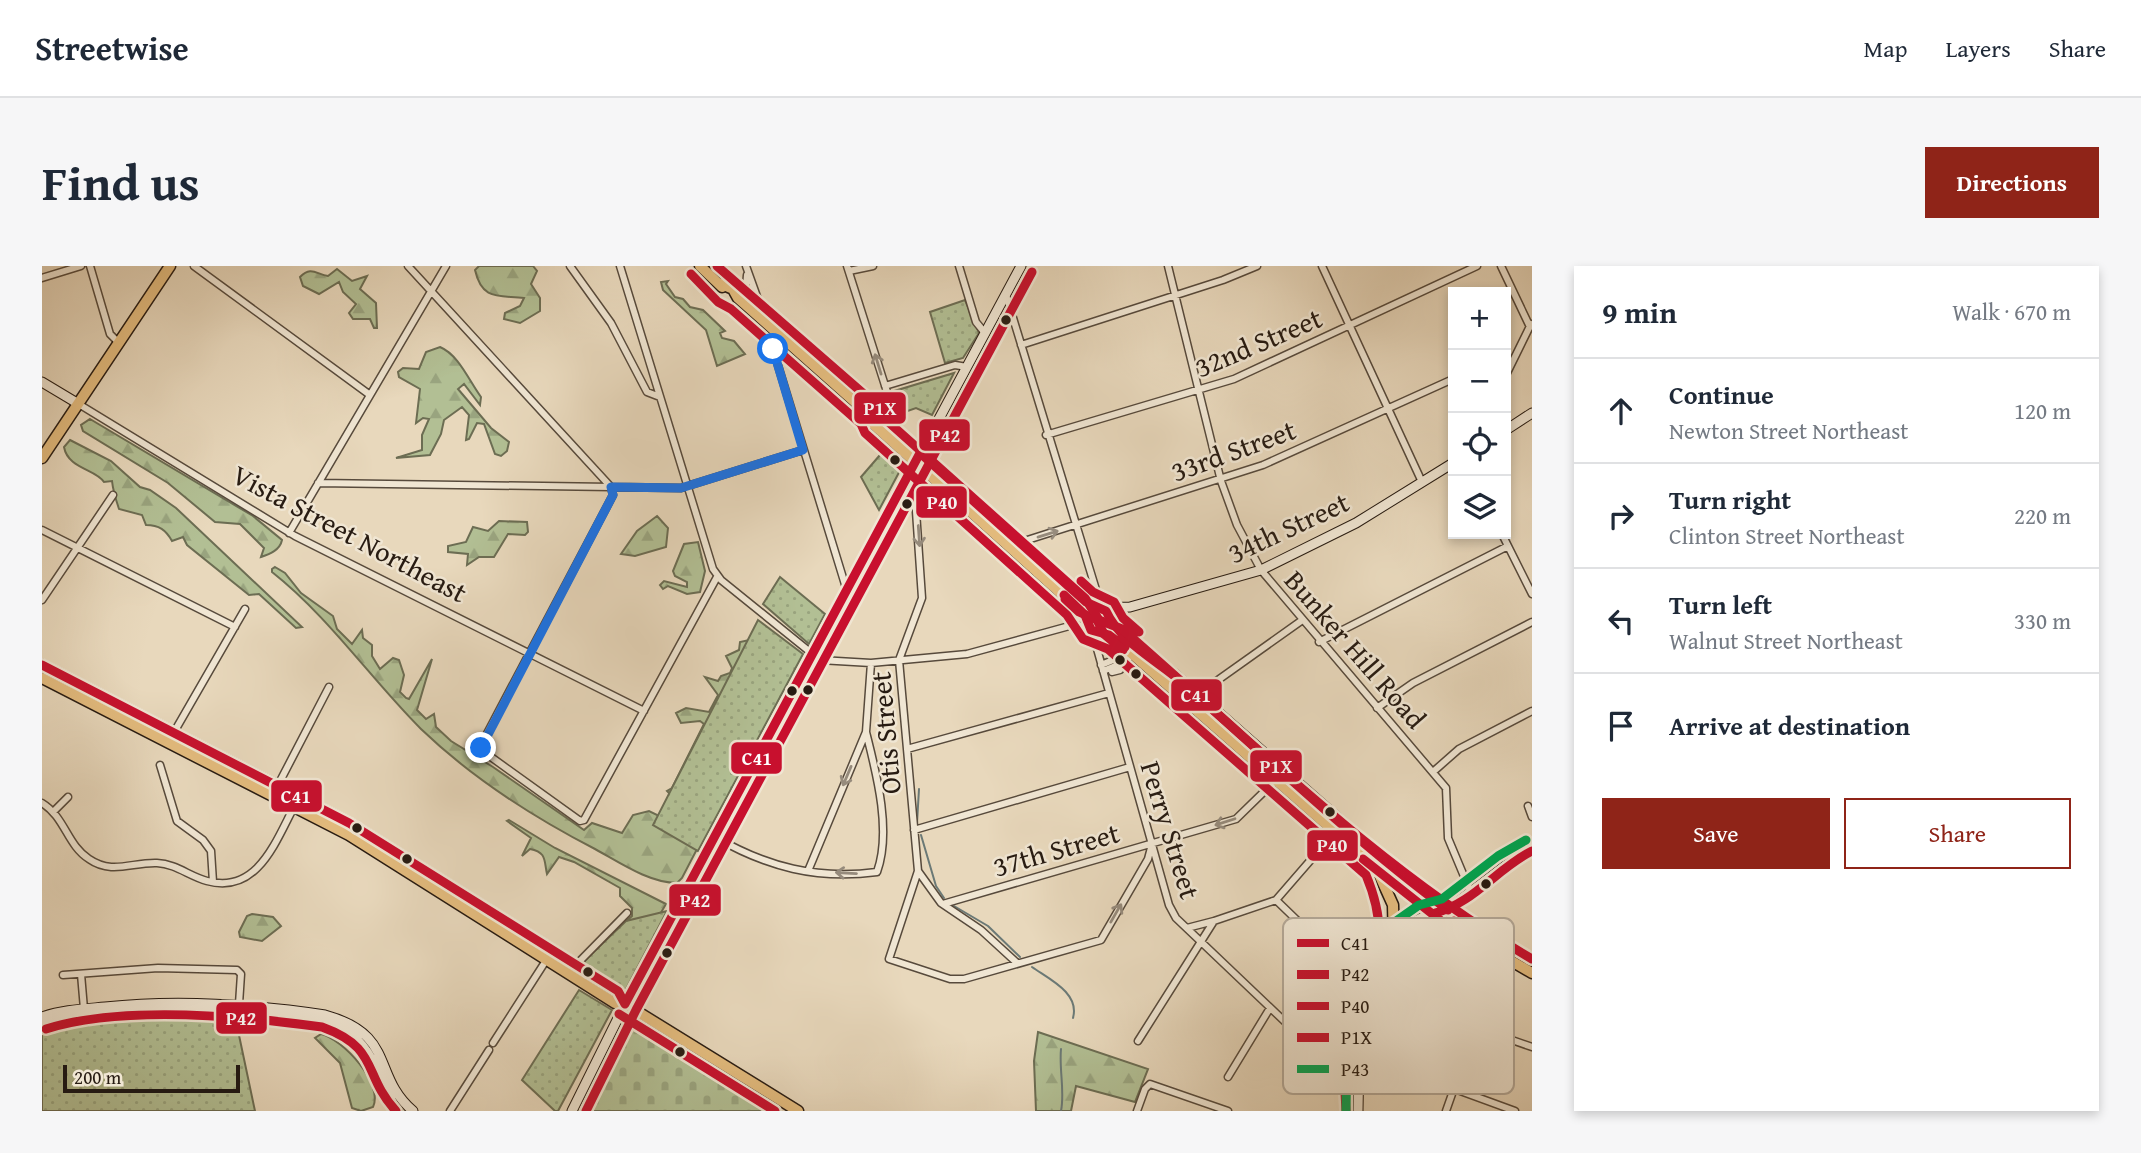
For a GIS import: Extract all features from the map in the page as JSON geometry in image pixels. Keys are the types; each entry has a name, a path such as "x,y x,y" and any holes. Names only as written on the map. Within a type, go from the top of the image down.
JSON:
{"main road":[{"path":"42,458 170,266"},
{"path":"700,266 726,293 738,298 873,418 878,417 894,430 916,461 1021,542 1086,602 1098,607"},
{"path":"873,418 873,424 1098,625 1134,650 1406,879 1461,918"},
{"path":"1098,607 1098,625"},
{"path":"1098,607 1098,625"},
{"path":"42,665 171,737 297,801 515,934 571,970 614,1003 625,1003 798,1111"},
{"path":"42,678 171,737"},
{"path":"1280,775 1335,832 1376,868 1442,918"},
{"path":"1376,868 1393,905 1394,918"},
{"path":"1514,950 1532,961"},
{"path":"1514,962 1532,973"}],"street":[{"path":"42,278 80,266"},
{"path":"90,266 110,334 119,343"},
{"path":"194,266 370,396"},
{"path":"408,266 611,487 613,495 482,743 482,750 580,821 587,816 717,577"},
{"path":"289,533 446,266"},
{"path":"570,266 611,323 647,392 660,397"},
{"path":"620,266 717,577 813,654"},
{"path":"738,298 746,287 746,266"},
{"path":"746,266 760,305 757,315"},
{"path":"873,266 848,269 895,417 894,430"},
{"path":"959,266 976,322 985,334"},
{"path":"572,1111 625,1003 1021,266"},
{"name":"Bunker Hill Road","path":"1168,266 1221,481 1237,525 1261,570 1301,621 1446,788 1448,838 1471,893"},
{"path":"1021,345 1176,296 1257,266"},
{"path":"1322,266 1422,481"},
{"name":"32nd Street","path":"1046,435 1234,379 1477,266"},
{"path":"1501,266 1531,324 1511,364"},
{"path":"1006,295 1046,435 1097,593 1098,607"},
{"path":"774,331 773,349 847,591"},
{"path":"1511,353 1518,350"},
{"path":"885,386 955,365 967,367"},
{"name":"33rd Street","path":"1021,542 1221,481 1282,457 1448,381"},
{"name":"Vista Street Northeast","path":"42,382 289,533 644,711"},
{"path":"1511,427 1531,415"},
{"path":"318,483 687,486 803,450"},
{"name":"Otis Street","path":"916,461 922,598 899,660 918,871"},
{"name":"34th Street","path":"813,654 820,660 872,663 967,654 1073,625 1098,625 1130,607 1261,570 1346,528 1448,466"},
{"path":"42,600 113,495"},
{"path":"42,530 235,627"},
{"path":"1504,539 1532,594"},
{"path":"1319,642 1508,546"},
{"name":"34th Street","path":"1098,607 1130,607"},
{"path":"171,737 245,609"},
{"path":"1211,685 1301,621"},
{"path":"1377,708 1413,683 1532,622"},
{"name":"Perry Street","path":"1098,625 1098,653 1102,670 1171,912 1283,1020"},
{"name":"Perry Street","path":"1098,625 1098,653"},
{"path":"1102,670 1118,665 1134,650"},
{"path":"807,871 866,732 872,663"},
{"path":"276,791 328,687"},
{"path":"908,749 1109,693"},
{"path":"1434,771 1459,749 1532,711"},
{"path":"715,837 770,865 807,871 877,872 880,866 878,779 866,732"},
{"path":"160,765 177,821 203,840 211,851 213,882"},
{"path":"914,830 1130,767"},
{"name":"37th Street","path":"943,904 1236,819 1247,811 1280,775"},
{"path":"54,811 68,797"},
{"path":"42,803 54,811 76,847 97,864 116,868 164,864 213,882 240,880 257,870 269,855 297,801"},
{"path":"1528,806 1532,817"},
{"path":"1187,928 1276,900 1335,832"},
{"path":"918,871 889,959 956,979 1101,940 1148,859 1152,844"},
{"path":"1421,918 1448,910 1505,866 1532,851"},
{"path":"918,871 932,894 981,930 1017,963"},
{"path":"1276,900 1294,918"},
{"path":"571,970 627,913"},
{"path":"1138,1041 1214,921"},
{"path":"493,1043 548,956"},
{"path":"63,975 159,968 237,970 241,974 239,1004"},
{"path":"81,974 84,1009"},
{"path":"42,1017 145,1002 239,1004 325,1015 355,1027 381,1054 396,1091 414,1111"},
{"path":"1228,1077 1270,1008"},
{"path":"42,1024 77,1016 170,1011 236,1013 325,1024 345,1031 360,1044 372,1059 397,1111"},
{"path":"1514,1041 1532,1047"},
{"path":"450,1111 489,1050"},
{"path":"1138,1111 1145,1089 1150,1084 1228,1111"},
{"path":"1446,1111 1452,1094"},
{"name":"Perry Street","path":"1468,1094 1516,1111"}],"green space":[{"path":"479,266 533,266 537,271 531,284 540,298 540,311 520,323 504,319 505,313 520,306 524,298 487,292 478,280 475,270"},
{"path":"337,269 352,281 367,276 360,289 376,303 377,328 374,328 370,319 353,319 349,313 356,304 343,292 339,282 319,294 303,286 300,277 307,272 328,276"},
{"path":"668,281 666,284 675,297 683,299 690,307 703,310 725,331 720,333 722,338 734,341 745,354 717,366 706,330 663,290 661,282"},
{"path":"965,300 979,333 963,358 945,363 930,312"},
{"path":"440,347 453,356 463,369 481,397 480,405 464,384 458,389 491,428 509,442 507,451 501,456 495,454 484,424 477,423 466,440 469,415 462,407 444,420 441,434 430,455 396,458 422,450 422,435 429,419 423,418 416,423 420,389 399,377 398,372 403,368 419,369 426,352"},
{"path":"954,373 932,415 916,408 899,414 891,392"},
{"path":"90,419 253,516 282,540 277,549 261,557 264,548 240,524 215,522 168,483 83,431 81,425"},
{"path":"70,440 111,461 140,487 150,490 176,508 302,627 296,628 259,594 249,595 187,545 183,537 172,541 162,529 146,525 142,515 119,509 112,481 104,482 71,460 64,447"},
{"path":"886,448 904,463 879,510 861,477"},
{"path":"657,516 668,528 666,547 635,556 621,554 637,531"},
{"path":"499,521 527,522 528,532 525,535 508,534 494,557 479,557 467,565 468,554 448,552 448,546 466,542 473,527 488,531"},
{"path":"698,542 705,571 700,592 687,594 668,586 663,589 660,585 664,581 687,587 687,582 675,576 673,571 684,544"},
{"path":"275,567 285,573 301,593 333,616 337,629 352,644 362,630 363,638 372,645 372,656 380,669 393,658 399,660 404,675 400,692 406,698 409,699 432,659 417,710 426,719 434,714 436,727 451,741 584,830 592,823 622,833 633,815 649,811 659,816 671,795 667,791 672,788 704,724 700,721 681,723 676,713 686,708 709,712 718,695 705,677 718,681 721,676 730,673 732,668 726,656 739,650 740,642 749,640 707,830 682,878 677,883 666,882 634,871 526,810 461,764 421,729 331,628 272,572"},
{"path":"780,577 825,614 809,644 763,604"},
{"path":"758,620 803,654 698,851 653,825"},
{"path":"507,821 555,848 666,904 659,916 622,930 622,925 632,916 632,908 620,896 620,888 574,862 559,857 547,874 544,858 539,852 530,849 522,856 531,838"},
{"path":"667,911 625,991 582,963 626,921"},
{"path":"252,914 273,917 281,926 262,941 240,937 239,932 247,916"},
{"path":"579,990 612,1010 558,1111 555,1111 522,1080"},
{"path":"148,1017 236,1021 255,1111 42,1111 42,1032 64,1025"},
{"path":"632,1023 773,1111 584,1111"},
{"path":"1038,1032 1148,1069 1135,1102 1076,1086 1071,1111 1036,1111 1034,1061"},
{"path":"321,1034 340,1044 367,1075 375,1097 373,1107 361,1111 352,1108 340,1063 315,1038"}],"waterway":[{"path":"917,823 919,789"},
{"path":"921,835 936,886 944,898"},
{"path":"954,906 988,926 1020,957"},
{"path":"1032,967 1068,994 1074,1009 1073,1018"},
{"path":"1061,1049 1061,1111"}],"transit line":[{"name":"P1X","path":"717,266 881,409 885,419 1085,598 1099,620 1122,629 1370,846 1467,918"},
{"name":"P42","path":"586,1111 636,1010 1032,272"},
{"name":"P40","path":"691,274 718,302 731,309 861,424 865,433 1067,615 1083,639 1108,649 1366,875 1378,918"},
{"name":"C41","path":"625,1004 920,453 1086,602 1106,611 1130,642 1183,683 1346,828 1448,910"},
{"name":"P1X","path":"1081,581 1093,592 1114,602 1123,618 1139,632"},
{"name":"C41","path":"1064,595 1085,615 1091,630 1109,635 1125,647"},
{"name":"P40","path":"1065,599 1079,612 1097,620 1104,634 1123,650"},
{"name":"C41","path":"42,665 349,823 618,991 625,1004"},
{"name":"P43","path":"1401,918 1419,905 1442,899 1498,856 1526,840"},
{"name":"C41","path":"1435,913 1461,902 1532,851"},
{"name":"P40","path":"1363,859 1437,918"},
{"name":"P1X","path":"1514,948 1532,959"},
{"name":"P42","path":"619,1014 775,1111"},
{"name":"P42","path":"46,1029 110,1017 146,1015 220,1016 322,1027 340,1035 362,1053 385,1098 396,1111"},
{"name":"P40","path":"1346,1094 1346,1111"},
{"name":"P43","path":"1346,1094 1346,1111"}],"route":[{"path":"481,748 613,495 611,487 681,488 803,450 773,349"}]}
